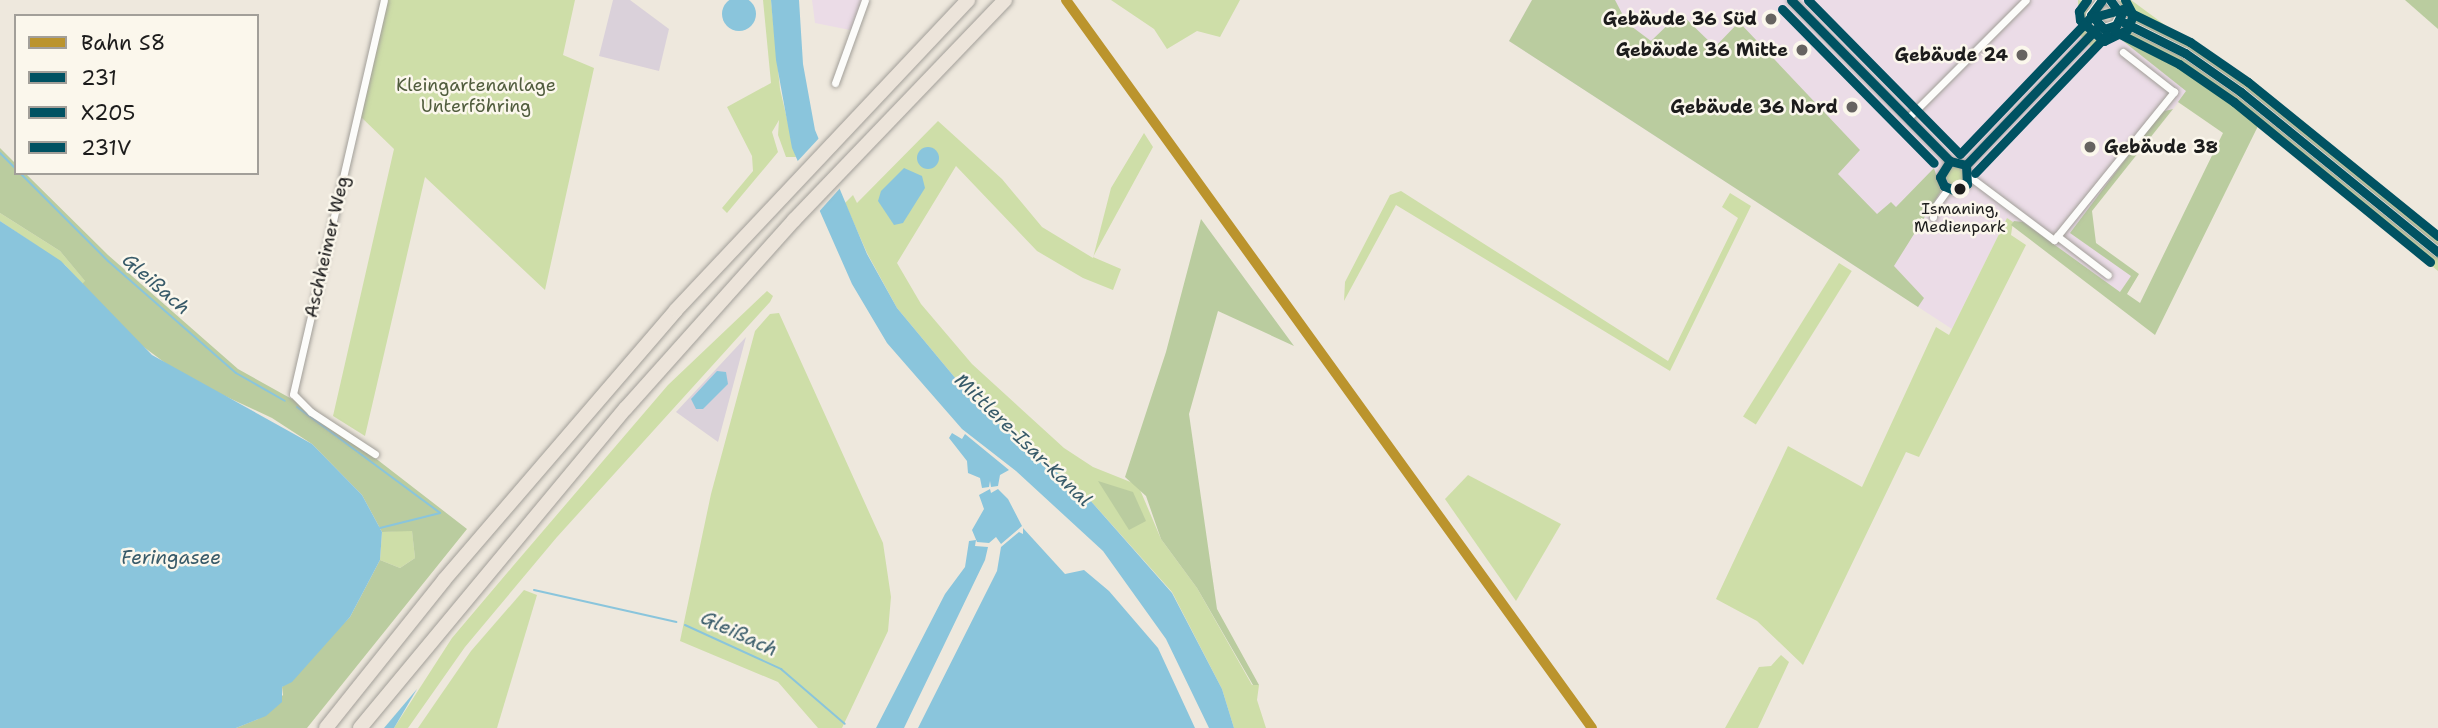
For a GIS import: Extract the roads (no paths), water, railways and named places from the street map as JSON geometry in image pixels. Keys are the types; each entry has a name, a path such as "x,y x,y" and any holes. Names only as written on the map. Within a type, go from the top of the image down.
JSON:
{"highway":[{"path":"326,728 478,540 676,310 968,0"},
{"path":"360,728 612,425 794,220 1005,0"}],"main road":[{"path":"2105,1 2120,10 2119,20 2109,29 2098,27 2091,15 2105,1"},
{"path":"2119,20 2185,52 2241,92 2438,252"}],"street":[{"name":"Aschheimer Weg","path":"375,454 311,412 293,394 384,0"},
{"path":"835,83 865,0"},
{"path":"1791,0 1950,161 1966,165"},
{"path":"1909,117 2026,0"},
{"path":"1966,165 2098,27"},
{"path":"1966,165 1970,177 2054,240 2174,92 2123,52"},
{"path":"1948,189 1940,171 1950,161"},
{"path":"1948,189 1962,189 1970,177"},
{"path":"1933,217 1934,208 1948,189"},
{"path":"2057,236 2108,275"}],"water":[{"path":"733,-1 745,-1 751,2 756,14 751,26 739,31 727,26 722,14 727,2"},
{"path":"771,0 799,0 803,64 815,130 867,254 897,308 981,409 1089,499 1172,593 1222,689 1234,728 1209,728 1166,639 1103,551 1016,471 962,429 887,343 852,284 792,148 776,60"},
{"path":"928,147 936,150 939,158 936,166 928,169 920,166 917,158 920,150"},
{"path":"904,168 922,176 925,188 903,223 894,225 878,201 881,191"},
{"name":"Feringasee","path":"0,221 61,261 152,355 312,444 362,495 382,532 380,560 350,617 292,682 282,687 282,702 266,716 236,728 0,728"},
{"path":"717,371 726,372 728,384 703,409 696,409 691,399"},
{"path":"952,433 962,439 965,434 1009,470 1000,475 998,486 991,487 990,481 989,487 982,488 980,478 968,473 967,461 949,438"},
{"path":"990,489 991,493 998,489 1008,499 1022,526 1001,544 996,537 989,543 977,542 972,530 984,509 979,495"},
{"path":"1023,528 1065,574 1084,570 1109,591 1158,648 1195,728 918,728 997,571 1001,547 1019,532 1023,534"},
{"path":"976,540 975,546 988,547 985,560 904,728 876,728 945,594 965,567 969,541"},
{"path":"417,689 394,728 384,728"}],"waterway":[{"name":"Gleißach","path":"0,153 14,167"},
{"name":"Gleißach","path":"22,175 108,261 236,373 285,401"},
{"name":"Gleißach","path":"297,407 440,513"},
{"path":"380,528 440,513"},
{"name":"Gleißach","path":"534,590 676,622"},
{"name":"Gleißach","path":"685,625 781,669 845,724"}],"rail line":[{"name":"S8","path":"1066,0 1592,728"}],"place":[{"name":"Gebäude 36 Süd","path":"1771,19"},
{"name":"Gebäude 36 Mitte","path":"1802,50"},
{"name":"Gebäude 24","path":"2022,55"},
{"name":"Gebäude 36 Nord","path":"1852,107"},
{"name":"Gebäude 38","path":"2090,147"},
{"name":"Ismaning, Medienpark","path":"1960,189"}],"park label":[{"name":"Kleingartenanlage Unterföhring","path":"476,96"}],"water label":[{"name":"Mittlere-Isar-Kanal","path":"1023,440"}]}
